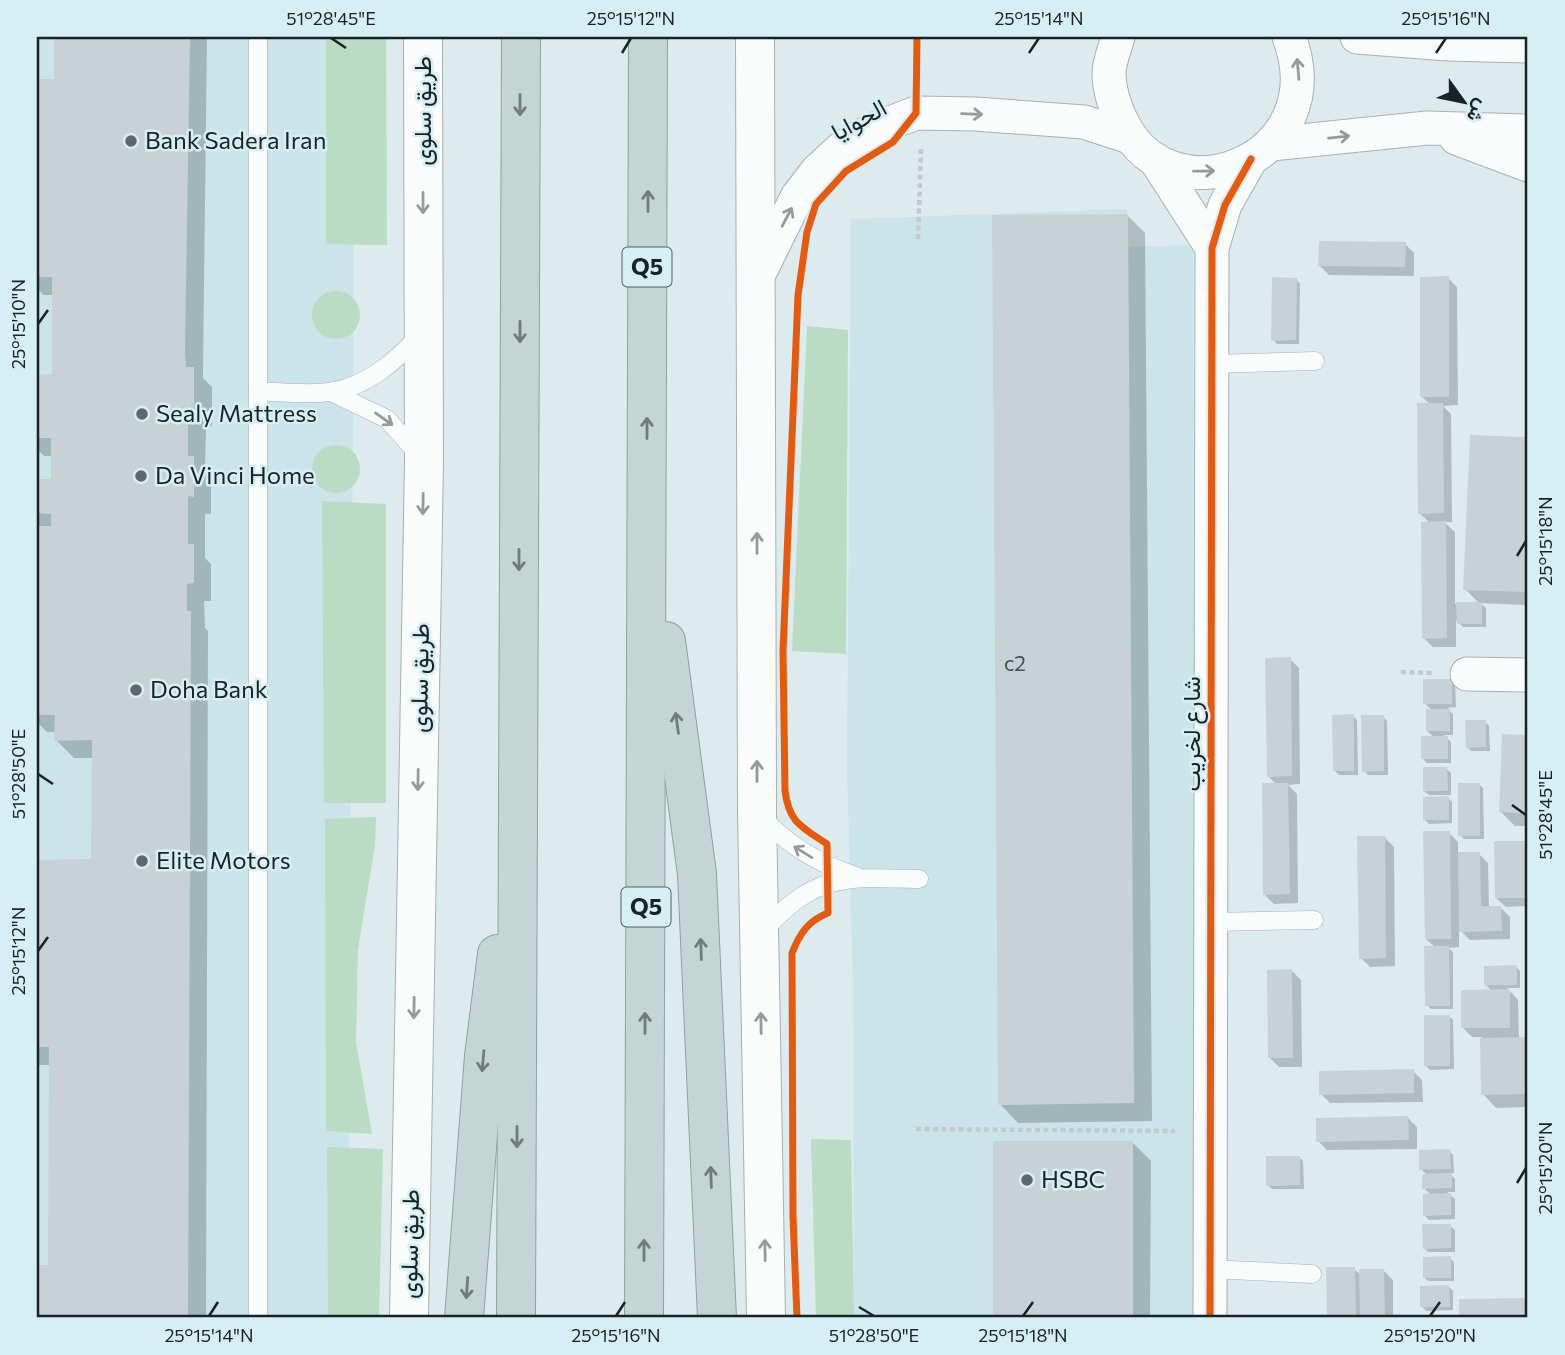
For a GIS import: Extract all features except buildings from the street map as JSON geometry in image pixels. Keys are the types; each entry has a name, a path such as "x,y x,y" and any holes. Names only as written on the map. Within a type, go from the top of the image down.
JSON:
{"highway":[{"path":"516,1318 521,37"},
{"name":"Q5","path":"644,1318 648,37"},
{"path":"647,497 697,874 717,1318"},
{"path":"464,1318 484,1056 518,799"}],"main road":[{"name":"طريق سلوى","path":"409,1318 424,462 423,37"},
{"path":"755,37 757,812 766,1318"}],"street":[{"path":"1118,37 1109,71 1114,106 1130,137 1155,159 1212,248"},
{"name":"شارع لخريب","path":"1210,1318 1212,248 1224,205 1261,152 1286,125 1295,103 1299,79 1297,56 1289,37"},
{"path":"1357,37 1528,46"},
{"name":"الحوايا","path":"757,278 797,197 817,171 842,148 873,130 916,113 975,114 1084,122 1130,137"},
{"path":"1155,159 1178,169 1203,173 1228,169 1261,152 1427,128 1528,131"},
{"path":"1427,128 1528,164"},
{"path":"1467,674 1528,675"}],"lane":[{"path":"258,37 258,1318"},
{"path":"258,391 331,392 364,381 406,351 423,331"},
{"path":"1212,364 1315,361"},
{"path":"331,392 387,419 424,462"},
{"path":"757,812 777,834 801,852 859,878"},
{"path":"759,936 779,914 801,896 827,883 859,878 919,879"},
{"path":"1212,922 1314,920"},
{"path":"1210,1269 1312,1274"}],"path":[{"path":"916,113 922,155 918,239"},
{"path":"916,1129 1211,1131"}],"shaded area":[{"path":"37,37 355,37 348,1318 37,1318"},
{"path":"1127,209 1127,247 1193,245 1195,1318 854,1318 853,988 847,767 851,219"}],"green space":[{"path":"326,37 386,37 387,245 326,244"},
{"path":"336,291 353,298 360,315 353,332 336,339 319,332 312,315 319,298"},
{"path":"807,326 848,330 846,654 792,651"},
{"path":"336,445 353,452 360,469 353,486 336,493 319,486 312,469 319,452"},
{"path":"322,501 386,504 386,803 324,803"},
{"path":"376,817 375,845 358,949 356,1042 372,1134 326,1131 325,819"},
{"path":"811,1139 851,1140 854,1318 816,1318"},
{"path":"327,1147 383,1149 379,1318 328,1318"}],"cycle path":[{"path":"797,1318 793,1217 792,953 806,928 828,913 827,844 793,817 785,791 783,651 798,295 807,232 816,204 846,171 893,142 916,113 917,37"},
{"path":"1210,1318 1212,248 1225,205 1251,159"}],"place":[{"name":"Bank Sadera Iran","path":"131,141"},
{"name":"Sealy Mattress","path":"142,414"},
{"name":"Da Vinci Home","path":"141,476"},
{"name":"Doha Bank","path":"136,690"},
{"name":"Elite Motors","path":"142,861"},
{"name":"HSBC","path":"1027,1180"}]}
